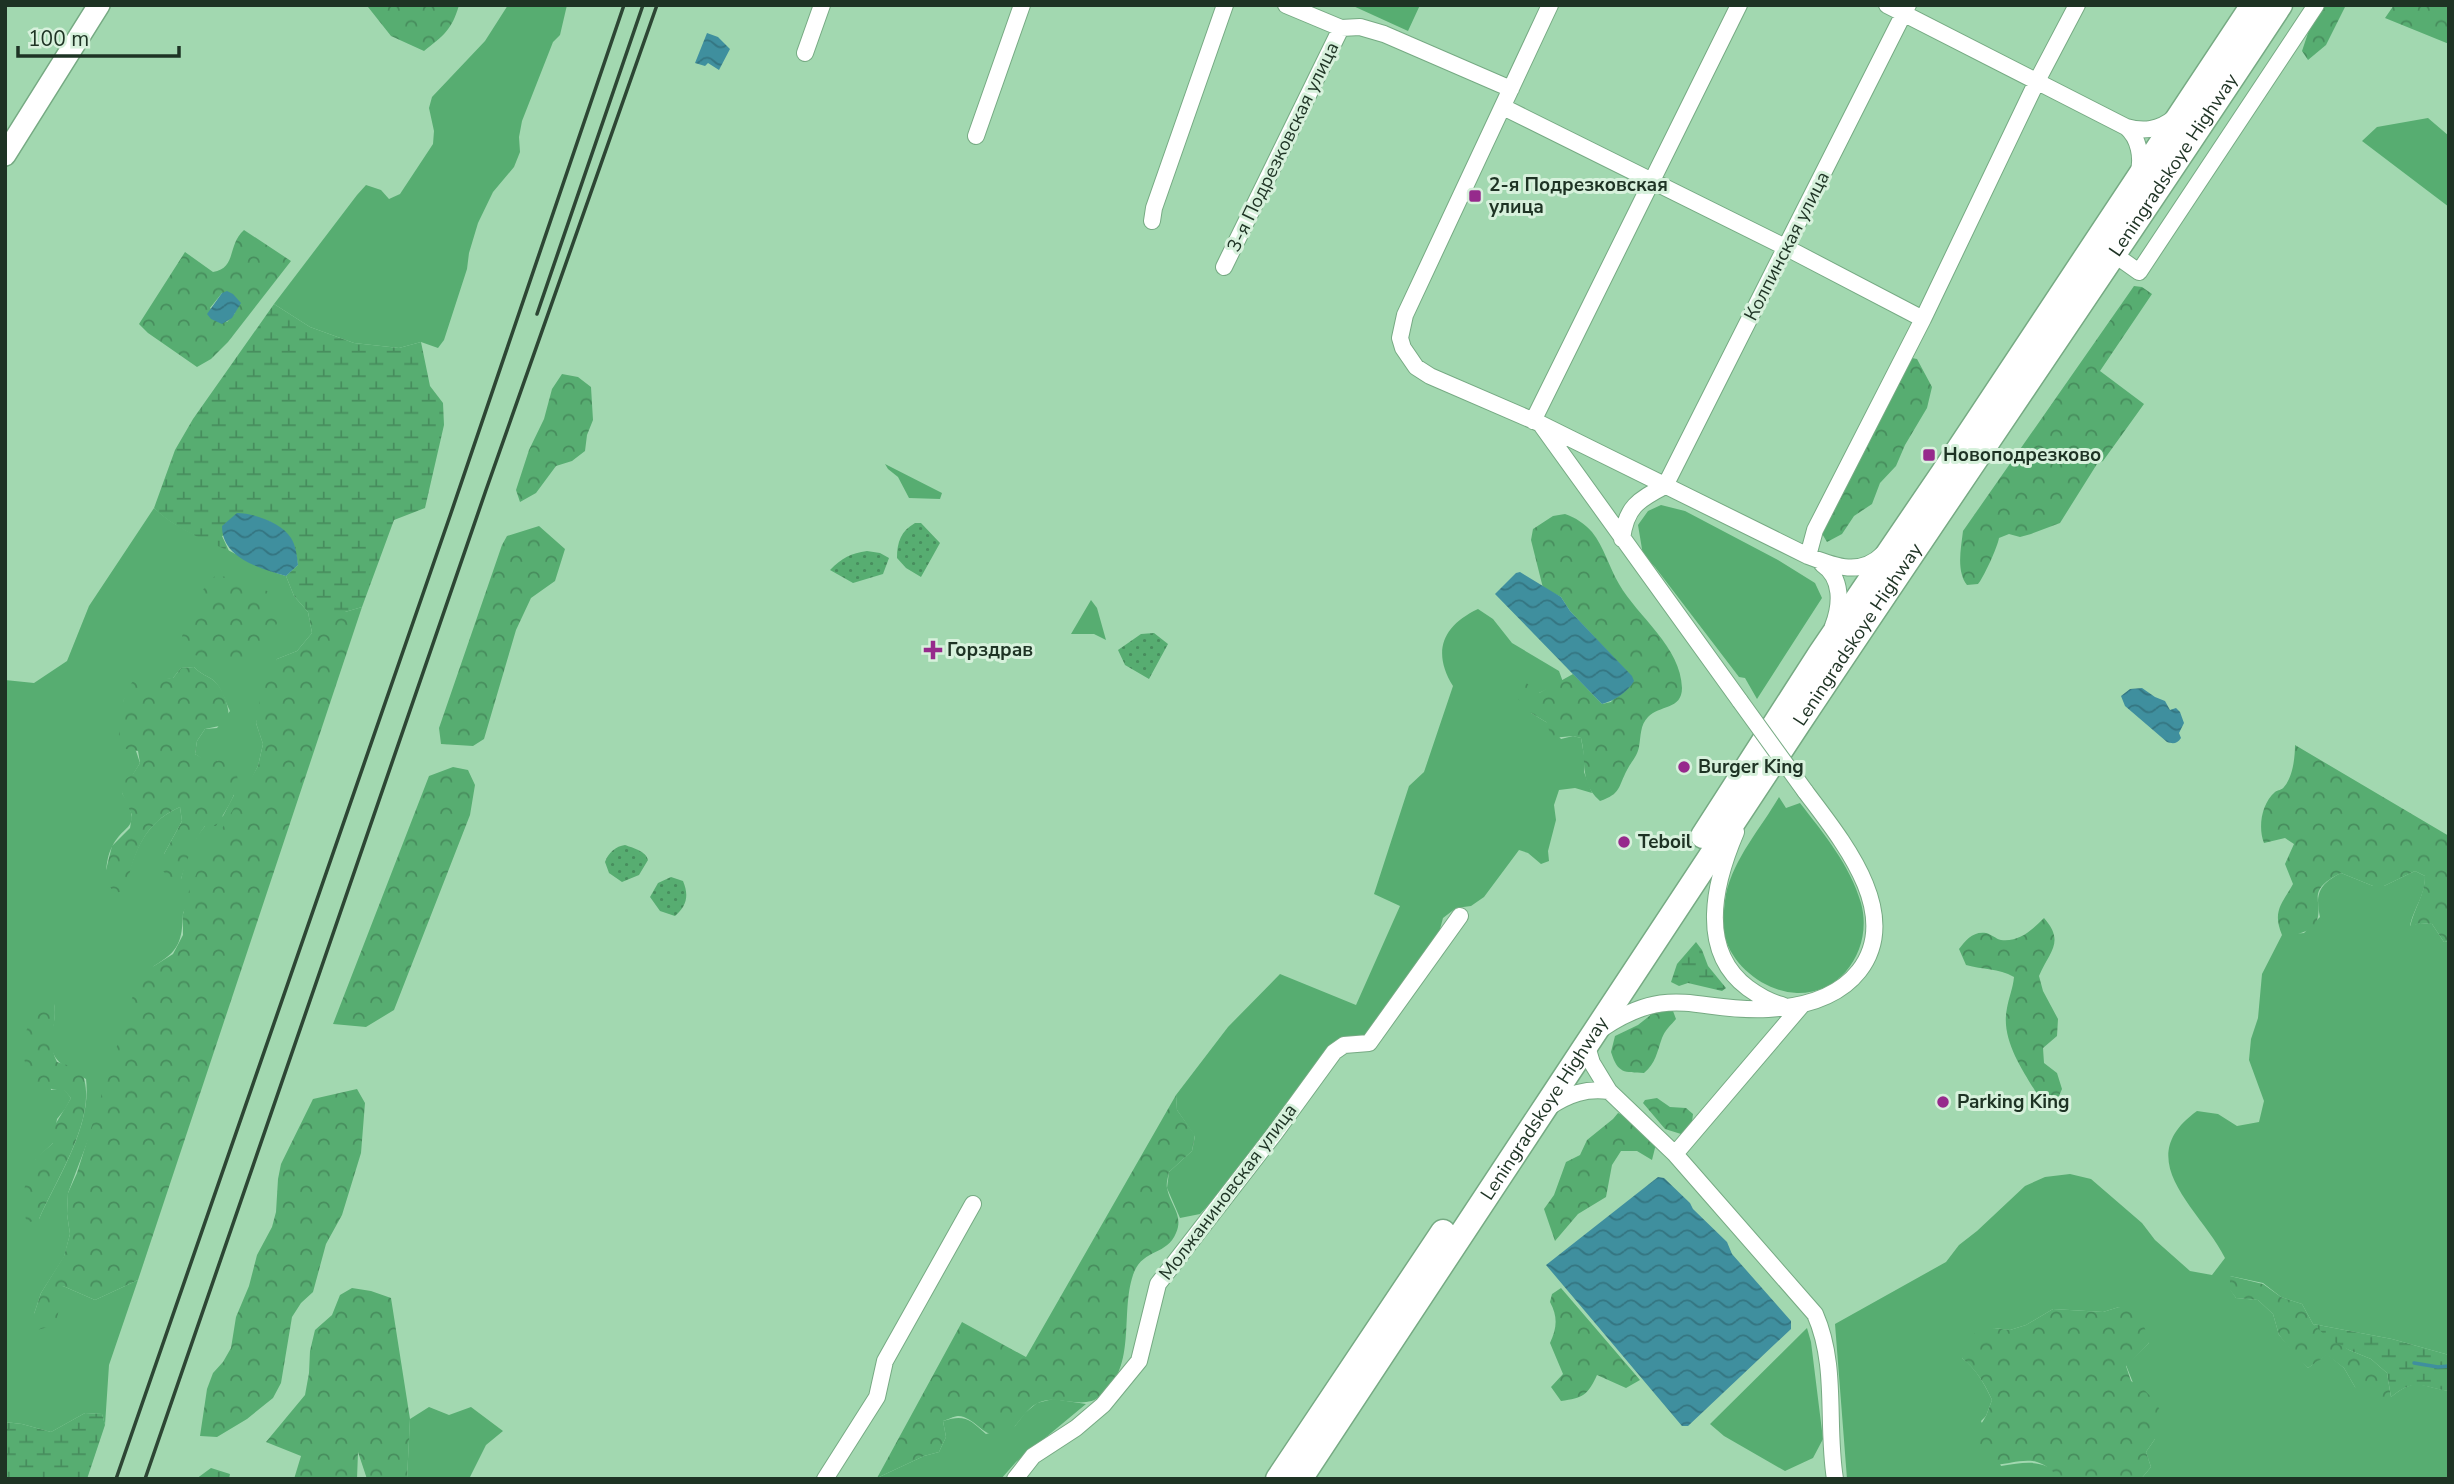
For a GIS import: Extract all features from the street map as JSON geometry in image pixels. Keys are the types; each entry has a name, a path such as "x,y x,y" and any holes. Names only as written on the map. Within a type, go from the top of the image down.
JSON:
{"highway":[{"name":"Leningradskoye Highway","path":"1278,1479 1531,1098 1820,654 1944,473 2253,5"},
{"name":"Leningradskoye Highway","path":"1300,1479 1754,790 2280,5"}],"main road":[{"path":"5,155 99,5"}],"street":[{"path":"805,53 822,5"},
{"path":"976,136 1022,5"},
{"path":"1152,221 1154,208 1225,5"},
{"path":"1286,5 1341,27 1360,27 1384,34 1511,89"},
{"path":"1550,5 1401,327 1402,348 1416,367 1430,376 1537,423 1826,566 1832,573 1839,593 1835,621 1820,654"},
{"path":"1537,423 1651,181 1739,5"},
{"path":"1887,5 1905,9 2126,127 2140,130 2157,128 2172,120 2185,107"},
{"path":"1808,556 1815,530 1923,319 2037,81 2077,5"},
{"path":"2115,255 2139,272 2316,5"},
{"name":"Колпинская улица","path":"1665,486 1905,9"},
{"name":"3-я Подрезковская улица","path":"1224,267 1341,27"},
{"path":"1503,107 1787,248 1923,319"},
{"path":"2126,127 2136,138 2139,149 2139,171 2134,185"},
{"path":"1537,423 1836,834 1861,875 1873,909 1875,928 1866,962 1854,977 1829,995 1797,1006 1755,1009 1692,1002 1664,1002 1622,1016 1588,1040 1592,1063 1609,1091 1675,1154 1815,1314 1822,1329 1829,1370 1835,1479"},
{"path":"1622,539 1623,526 1633,505 1665,486"},
{"path":"1808,556 1836,567 1855,568 1878,558 1899,537"},
{"path":"1754,790 1721,871 1714,912 1715,928 1723,958 1740,982 1759,996 1776,1003 1797,1006"},
{"name":"Молжаниновская улица","path":"1015,1479 1033,1456 1076,1428 1103,1405 1139,1361 1157,1284 1245,1173 1334,1052 1344,1045 1369,1043 1460,916"},
{"path":"1675,1154 1797,1006"},
{"path":"1541,1112 1574,1093 1609,1091"},
{"path":"825,1479 877,1397 885,1361 973,1204"}],"green space":[{"path":"359,5 459,5 446,32 424,51 391,36 368,7"},
{"path":"508,5 567,5 560,35 553,42 522,121 520,152 514,167 493,192 478,223 467,269 444,340 438,348 421,342 399,348 354,343 310,327 274,304 366,185 381,190 389,199 400,194 433,144 434,131 429,108 432,97 485,41"},
{"path":"1351,5 1420,5 1408,31"},
{"path":"2325,5 2346,5 2326,45 2308,60 2302,51 2309,30"},
{"path":"2394,5 2449,5 2449,44 2385,18"},
{"path":"2428,118 2449,136 2449,207 2362,141 2377,127"},
{"path":"244,230 291,261 228,342 211,359 197,367 139,324 185,252 213,272 221,270 229,261","holes":["222,293 235,313 227,322 210,308"]},
{"path":"2134,286 2142,287 2152,294 2100,371 2144,404 2103,461 2097,464 2060,523 2020,537 2009,534 1999,538 1978,584 1967,585 1960,566 1963,531"},
{"path":"274,304 310,327 354,343 399,348 421,342 430,386 443,403 444,425 425,508 394,520 362,607 345,612 308,612 294,596 286,576 298,565 293,543 287,534 269,521 222,536 229,551 180,528 154,508 175,450 193,419"},
{"path":"1912,358 1917,359 1932,387 1927,408 1896,466 1880,483 1872,504 1854,516 1842,534 1827,542 1821,532"},
{"path":"562,374 578,377 591,387 593,420 585,451 572,461 556,466 536,493 520,502 516,490 529,450 544,419 552,389"},
{"path":"885,464 942,493 940,499 909,498 898,477"},
{"path":"1661,505 1685,511 1778,560 1815,583 1822,598 1757,699 1745,678 1739,677 1643,555 1638,525 1648,511"},
{"path":"154,508 188,532 286,576 294,596 308,612 312,633 297,651 277,659 256,723 263,744 258,766 183,913 178,945 154,966 68,1193 70,1234 64,1257 41,1293 34,1314 63,1286 95,1300 138,1280 109,1365 105,1425 102,1414 85,1413 51,1432 5,1422 5,680 34,683 67,661 89,606","holes":["194,667 216,683 230,711 217,728 205,729 197,741 195,754 205,761 218,760 234,795 223,816 205,826 198,835 187,855 181,879 164,854 182,821 180,807 154,824 138,848 130,869 106,870 112,847 132,820 122,793 140,763 123,712 124,699 149,677 160,680 173,678 181,668","41,1004 54,1004 52,1050 59,1062 86,1079 86,1097 79,1134 39,1219 35,1160 53,1143 57,1119 71,1098 63,1088 51,1090"]},
{"path":"1565,514 1583,523 1592,532 1619,584 1667,646 1680,673 1682,688 1681,695 1674,704 1653,713 1645,720 1637,754 1618,789 1612,796 1600,801 1593,794 1586,779 1581,738 1552,738 1546,722 1531,713 1518,699 1524,681 1539,693 1573,674 1602,704 1611,702 1631,676 1570,611 1561,597 1543,588 1531,540 1533,529 1553,516"},
{"path":"915,523 921,523 940,543 921,577 906,568 897,558 901,538"},
{"path":"539,526 565,549 555,581 531,598 516,630 484,739 473,746 441,744 439,728 502,545 507,536"},
{"path":"867,551 889,558 883,574 853,583 830,570 847,557"},
{"path":"215,576 245,581 273,594 280,614 273,635 250,658 240,662 187,654 180,645 192,608"},
{"path":"1091,600 1097,608 1106,640 1094,634 1071,634"},
{"path":"362,607 138,1280 95,1300 63,1286 56,1325 33,1331 34,1314 41,1293 64,1256 70,1234 68,1193 77,1173 132,998 154,966 173,954 183,935 183,914 197,872 258,766 263,744 256,723 264,677 277,659 297,651 312,633 308,612 345,612"},
{"path":"1478,609 1493,619 1512,643 1559,671 1563,682 1539,693 1531,713 1546,722 1561,739 1573,736 1581,738 1584,772 1592,793 1575,788 1559,790 1554,805 1556,820 1548,851 1549,861 1541,864 1528,853 1519,850 1484,897 1471,906 1456,908 1443,918 1436,944 1370,1031 1359,1039 1343,1039 1248,1162 1200,1214 1180,1218 1167,1188 1169,1172 1192,1151 1195,1136 1177,1110 1176,1095 1228,1027 1280,974 1356,1005 1400,906 1374,894 1409,786 1424,772 1453,686 1443,662 1444,641 1456,623"},
{"path":"1154,633 1168,644 1149,679 1125,665 1118,650 1141,634"},
{"path":"194,667 221,689 228,707 229,719 229,724 205,729 197,741 195,754 222,761 234,768 237,775 235,793 216,826 205,826 201,832 181,879 168,877 160,867 182,821 180,807 167,814 149,831 137,852 125,891 114,893 107,882 106,870 112,846 130,828 132,815 122,793 123,781 133,774 140,763 138,751 126,749 119,738 125,694 134,680 140,677 173,678 181,668"},
{"path":"2295,745 2449,836 2449,941 2444,942 2432,924 2420,923 2410,927 2425,883 2425,876 2415,871 2384,886 2373,886 2341,873 2322,886 2319,892 2318,919 2314,928 2293,936 2282,935 2278,914 2293,884 2285,864 2294,844 2285,838 2264,843 2261,823 2270,797 2283,788 2290,778"},
{"path":"453,767 468,770 475,785 470,815 394,1010 366,1027 333,1024 429,776"},
{"path":"1779,797 1786,808 1800,803 1827,838 1856,889 1864,919 1863,935 1851,964 1829,985 1814,991 1785,992 1752,976 1735,958 1724,932 1726,894 1735,868"},
{"path":"625,845 642,852 648,860 639,875 622,882 609,873 605,862 613,850"},
{"path":"2415,871 2425,876 2425,883 2410,926 2432,924 2444,942 2449,941 2449,1355 2392,1339 2313,1324 2302,1304 2281,1297 2263,1283 2230,1276 2230,1289 2236,1298 2258,1300 2273,1314 2279,1335 2308,1368 2327,1354 2344,1368 2355,1387 2391,1397 2413,1385 2449,1391 2449,1479 2141,1479 2151,1467 2146,1452 2155,1439 2126,1365 2149,1343 2119,1307 2103,1312 2053,1309 2026,1325 2010,1330 1994,1328 1962,1358 1980,1377 1992,1400 1986,1416 1981,1421 2001,1466 2035,1463 2049,1468 2064,1479 1847,1479 1835,1324 1946,1262 1959,1245 2025,1186 2045,1177 2070,1174 2091,1179 2142,1223 2155,1240 2190,1271 2212,1275 2225,1258 2176,1184 2169,1166 2169,1148 2178,1129 2197,1111 2218,1114 2237,1126 2259,1122 2264,1101 2249,1060 2251,1039 2258,1018 2262,974 2282,935 2304,933 2320,917 2318,902 2323,886 2341,873 2373,886 2384,886"},
{"path":"671,877 683,881 686,891 686,900 675,916 660,911 650,897 658,883"},
{"path":"2044,918 2055,940 2039,976 2043,991 2058,1019 2057,1036 2043,1048 2044,1063 2057,1073 2062,1089 2056,1103 2040,1099 2010,1044 2006,1020 2014,977 1966,965 1959,949 1967,939 1977,933 1986,933 2001,940 2020,937"},
{"path":"1696,942 1708,966 1726,988 1722,991 1688,983 1679,986 1671,982 1677,964"},
{"path":"54,1003 54,1054 57,1062 80,1069 86,1104 74,1145 39,1219 27,1223 24,1199 28,1172 36,1158 53,1143 52,1130 71,1098 63,1089 43,1087 36,1082 24,1060 26,1031 41,1004"},
{"path":"1657,1010 1673,1011 1676,1019 1663,1035 1651,1065 1644,1073 1627,1072 1619,1068 1611,1052 1615,1036 1638,1025"},
{"path":"357,1089 365,1103 361,1153 342,1215 326,1244 313,1292 301,1303 292,1317 281,1383 273,1398 247,1419 217,1437 200,1436 207,1389 213,1373 231,1348 236,1317 249,1286 257,1255 272,1227 281,1164 313,1099"},
{"path":"1176,1095 1177,1110 1195,1135 1192,1151 1169,1172 1167,1180 1178,1227 1172,1240 1142,1260 1133,1275 1129,1290 1124,1354 1113,1383 1094,1400 1052,1400 1036,1404 1011,1430 1001,1435 984,1431 964,1417 956,1416 943,1421 946,1437 939,1452 924,1456 877,1478 962,1322 1026,1357"},
{"path":"1657,1098 1670,1107 1686,1108 1693,1114 1692,1122 1681,1134 1665,1129 1643,1103 1645,1100"},
{"path":"1618,1113 1634,1120 1656,1144 1652,1160 1637,1151 1621,1151 1612,1165 1606,1197 1578,1214 1555,1241 1544,1209 1554,1195 1566,1162 1580,1155 1587,1140"},
{"path":"2230,1276 2263,1284 2281,1297 2302,1304 2313,1324 2349,1350 2371,1359 2387,1373 2391,1397 2370,1401 2355,1387 2344,1368 2327,1355 2308,1368 2279,1335 2273,1314 2258,1300 2236,1298 2230,1290"},
{"path":"352,1288 391,1298 410,1419 407,1479 367,1479 358,1452 357,1479 294,1479 301,1456 266,1442 305,1395 315,1330 332,1315 340,1295"},
{"path":"1561,1288 1640,1380 1626,1388 1597,1375 1584,1394 1561,1401 1551,1387 1563,1374 1550,1343 1556,1322 1550,1302 1552,1294"},
{"path":"2119,1307 2132,1312 2140,1320 2149,1343 2126,1366 2131,1381 2155,1402 2169,1431 2155,1439 2146,1452 2151,1467 2141,1479 2069,1480 2037,1462 1998,1464 1983,1459 1974,1436 1992,1400 1979,1377 1962,1358 1965,1341 1978,1331 1994,1328 2010,1330 2026,1325 2053,1309 2103,1312"},
{"path":"2313,1324 2392,1339 2449,1355 2449,1391 2413,1385 2391,1397 2387,1373 2371,1359 2329,1339"},
{"path":"1807,1328 1823,1439 1813,1458 1785,1471 1724,1436 1710,1424"},
{"path":"1053,1399 1086,1404 1016,1462 1001,1479 877,1478 924,1456 939,1452 946,1437 943,1421 966,1419 986,1434 1015,1426 1037,1403"},
{"path":"429,1407 449,1415 471,1407 503,1431 486,1445 469,1479 407,1479 410,1419"},
{"path":"85,1413 102,1414 105,1425 87,1479 5,1479 5,1422 51,1432"},
{"path":"211,1468 230,1474 229,1479 196,1479"}],"water":[{"path":"707,33 718,37 730,49 719,70 708,63 705,66 695,63"},
{"path":"227,291 241,303 232,318 222,324 207,314 222,293"},
{"path":"237,513 274,523 287,533 293,541 298,565 286,576 254,565 235,554 228,546 222,526"},
{"path":"1520,572 1561,597 1570,611 1632,676 1634,681 1624,692 1602,704 1495,594"},
{"path":"2142,688 2165,701 2170,710 2176,708 2180,712 2184,723 2178,741 2167,742 2125,706 2121,696 2130,689"},
{"path":"1658,1177 1664,1178 1727,1242 1732,1254 1791,1321 1791,1329 1688,1426 1682,1426 1546,1265"}],"waterway":[{"path":"2414,1363 2449,1366"}],"railway":[{"path":"116,1479 624,5"},
{"path":"537,314 643,5"},
{"path":"145,1479 486,490 657,5"}],"place":[{"name":"2-я Подрезковская улица","path":"1475,196"},
{"name":"Новоподрезково","path":"1929,455"},
{"name":"Горздрав","path":"933,650"},
{"name":"Burger King","path":"1684,767"},
{"name":"Teboil","path":"1624,842"},
{"name":"Parking King","path":"1943,1102"}]}
